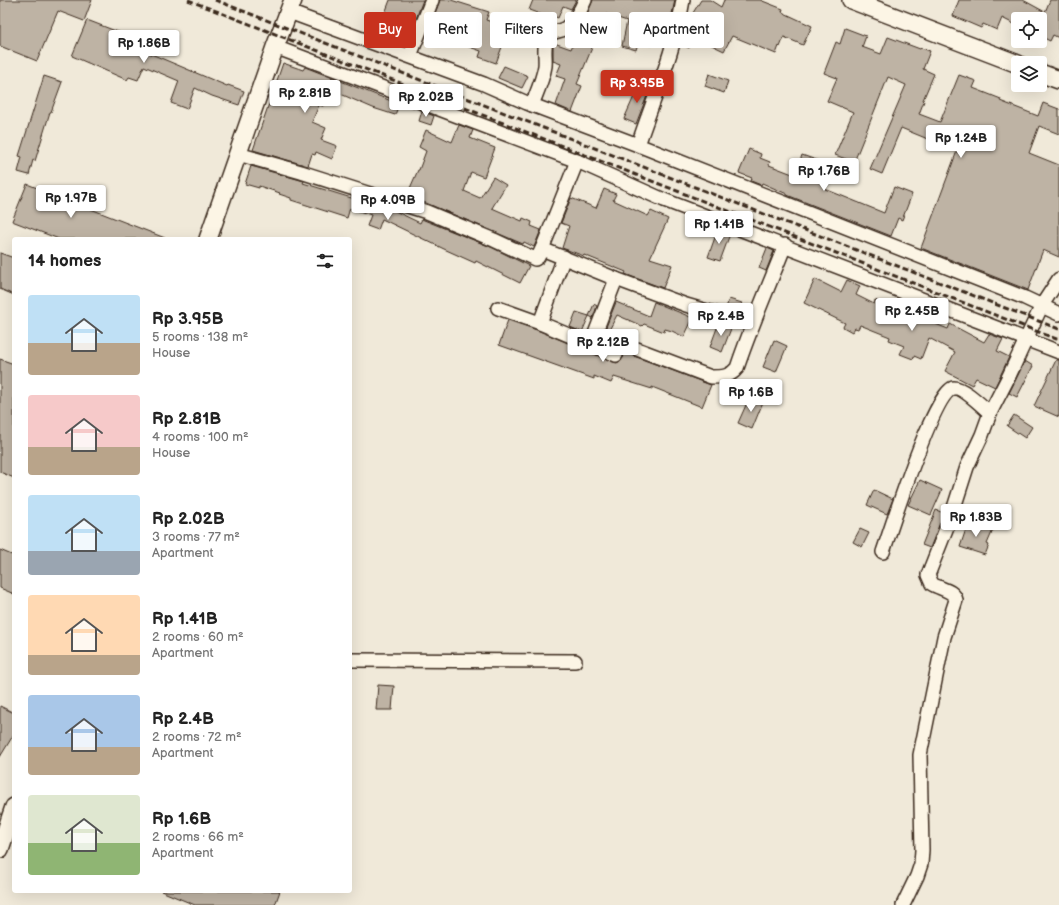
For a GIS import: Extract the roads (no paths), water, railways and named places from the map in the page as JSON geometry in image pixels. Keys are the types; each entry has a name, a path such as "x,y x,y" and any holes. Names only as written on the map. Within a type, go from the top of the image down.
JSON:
{"main road":[{"path":"851,0 1011,61"},
{"path":"209,237 289,4"},
{"path":"1047,76 1059,80"},
{"path":"0,849 12,812"}],"street":[{"path":"410,56 432,0"},
{"path":"532,105 539,89 545,68 545,45 547,38 549,35 564,30 570,25 581,9 585,0"},
{"path":"638,145 669,56 683,0"},
{"path":"289,4 410,56 1042,305 1059,314"},
{"path":"275,47 576,161 664,200 785,245 852,273 1059,352"},
{"path":"238,154 301,172 427,212 494,240 532,259 538,257 576,161"},
{"path":"637,349 711,377 722,377 733,373 737,368 752,324 767,292 785,245"},
{"path":"542,248 616,279 686,305 752,324"},
{"path":"540,323 564,257"},
{"path":"591,344 616,279"},
{"path":"903,905 921,864 920,756 944,637 956,600 956,597 951,592 932,584 928,575 952,514 967,467 982,435 990,413 1042,305 1059,279"},
{"path":"498,308 540,323 616,355"},
{"path":"883,552 926,429 943,397 952,388 958,388 964,391 990,413"},
{"path":"352,660 575,661"}],"railway":[{"path":"188,0 1059,340"},
{"path":"215,0 1059,329"}]}
